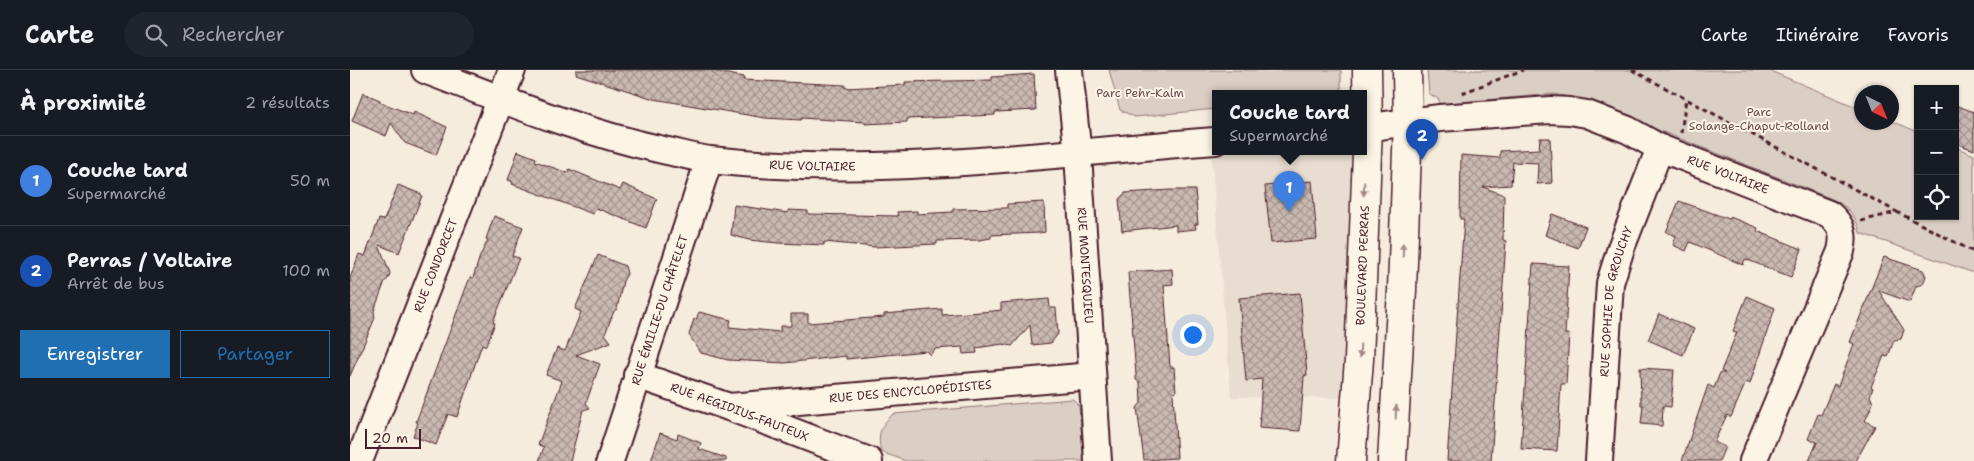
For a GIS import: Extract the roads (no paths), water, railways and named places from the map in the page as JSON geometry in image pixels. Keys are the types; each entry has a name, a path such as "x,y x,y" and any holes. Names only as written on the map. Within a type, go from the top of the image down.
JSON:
{"main road":[{"name":"BOULEVARD PERRAS","path":"1367,70 1367,90"},
{"path":"1392,461 1402,290 1408,123 1407,70"},
{"name":"BOULEVARD PERRAS","path":"1351,461 1359,360 1365,155"}],"street":[{"name":"RUE VOLTAIRE","path":"425,70 620,140 709,160 809,166 894,166 1078,155 1212,141"},
{"name":"RUE CONDORCET","path":"359,461 512,70"},
{"name":"RUE MONTESQUIEU","path":"1069,70 1078,155 1098,461"},
{"name":"RUE VOLTAIRE","path":"1367,127 1550,110 1587,114 1628,130 1669,152 1829,214 1843,230 1844,240 1841,251 1753,461"},
{"name":"RUE SOPHIE DE GROUCHY","path":"1599,461 1610,284 1621,248 1669,152"},
{"name":"RUE ÉMILIE-DU CHÂTELET","path":"610,461 709,160"},
{"name":"RUE AEGIDIUS-FAUTEUX","path":"637,375 729,406 869,461"},
{"name":"RUE DES ENCYCLOPÉDISTES","path":"729,406 1092,376"}],"place":[{"name":"Perras / Voltaire","path":"1422,160"},
{"name":"Couche tard","path":"1289,212"}],"park label":[{"name":"Parc Pehr-Kalm","path":"1140,93"},
{"name":"Parc Solange-Chaput-Rolland","path":"1759,119"}]}
